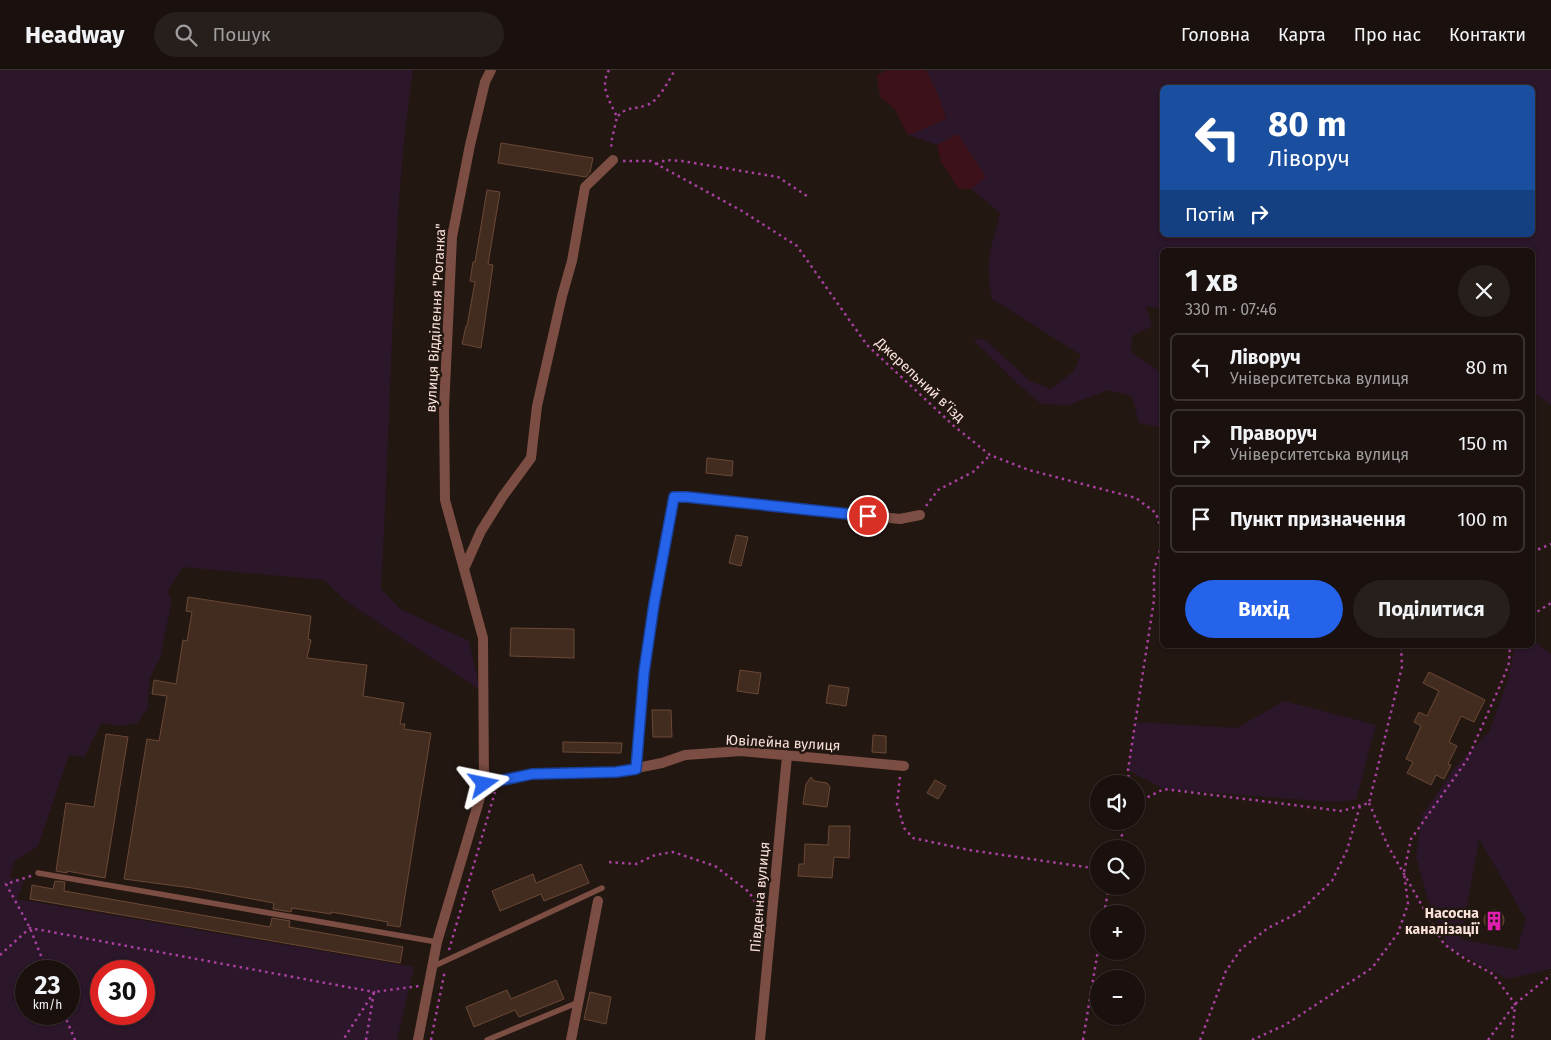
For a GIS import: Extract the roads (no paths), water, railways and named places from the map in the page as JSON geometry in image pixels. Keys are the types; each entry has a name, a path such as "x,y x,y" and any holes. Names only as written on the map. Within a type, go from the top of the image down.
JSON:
{"street":[{"name":"вулиця Відділення \"Роганка\"","path":"418,1040 437,942 484,784 483,638 445,500 444,409 452,237 470,145 485,82 491,70"},
{"path":"464,569 481,531 503,496 532,458 537,406 562,296 572,261 585,187 613,160"},
{"path":"636,769 644,672 654,604 674,497 900,519 920,515"},
{"name":"Ювілейна вулиця","path":"484,784 532,774 616,772 662,763 685,755 741,751 904,766"},
{"name":"Південна вулиця","path":"760,1040 787,756"},
{"path":"572,1040 598,901"}],"lane":[{"path":"38,874 437,942"},
{"path":"432,967 602,888"},
{"path":"487,1040 579,1002"}],"place":[{"name":"Насосна каналізації","path":"1494,921"}]}
